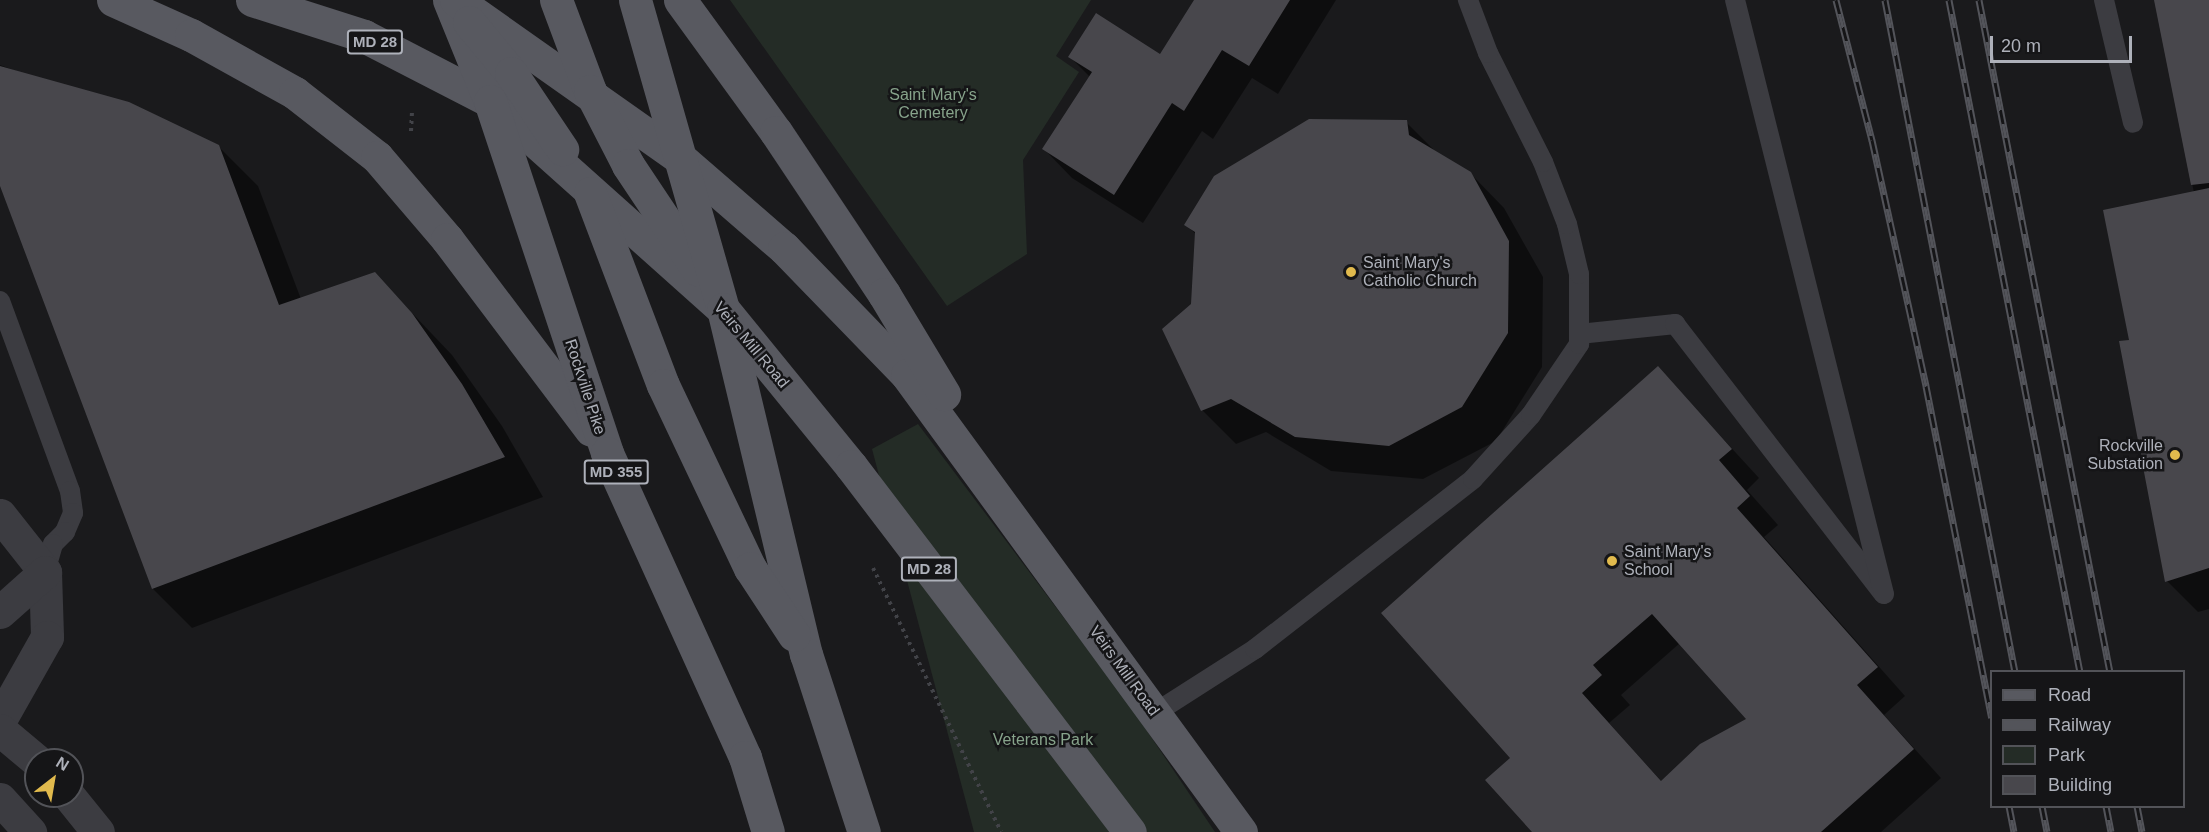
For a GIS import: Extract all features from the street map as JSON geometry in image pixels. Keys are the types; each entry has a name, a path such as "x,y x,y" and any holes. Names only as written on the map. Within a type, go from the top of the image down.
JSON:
{"main road":[{"path":"113,0 191,35 295,93 377,157 447,238 607,453"},
{"name":"Veirs Mill Road","path":"252,0 364,36 490,101 723,309 851,466 1130,832"},
{"path":"452,0 511,73 588,188 663,385 750,568 806,654"},
{"name":"Rockville Pike","path":"452,0 490,101 607,453 745,757 768,832"},
{"name":"Veirs Mill Road","path":"452,0 590,91 680,158 784,248 907,375 1241,832"},
{"path":"556,0 590,91 628,165 723,309"},
{"path":"635,0 723,309 806,654 864,832"},
{"path":"680,0 776,132 884,294 1036,551"}],"street":[{"path":"0,515 45,572 47,637 0,720"},
{"path":"0,612 45,572"},
{"path":"0,730 24,750"},
{"path":"0,799 30,832"},
{"path":"79,808 98,832"}],"lane":[{"path":"1155,713 1255,649 1473,479 1531,415 1579,344 1579,274 1566,224 1543,162 1488,52 1468,0"},
{"path":"1579,334 1675,324 1884,594 1735,0"},
{"path":"2104,0 2133,123"},
{"path":"0,302 70,490 73,513 65,532 53,544 45,572"}],"path":[{"path":"410,134 412,103"},
{"path":"871,563 1001,832"}],"green space":[{"name":"Saint Mary's Cemetery","path":"730,0 1091,0 1056,56 1079,72 1023,160 1027,254 947,306"},
{"name":"Veterans Park","path":"918,424 1131,707 1215,832 974,832 872,449"}],"building":[{"path":"1194,0 1290,0 1249,66 1222,50 1184,111 1172,103 1114,195 1042,149 1092,72 1068,57 1096,13 1160,54"},
{"path":"2154,0 2209,0 2209,183 2191,185"},
{"path":"0,66 129,102 219,145 279,305 375,272 412,313 462,384 505,457 152,589 0,186"},
{"name":"Saint Mary's Catholic Church","path":"1309,119 1407,120 1409,135 1471,172 1509,241 1508,333 1462,407 1389,446 1295,437 1231,399 1201,411 1162,329 1191,304 1195,232 1184,225 1214,176"},
{"path":"2209,188 2209,568 2165,582 2119,341 2129,340 2103,210"},
{"name":"Saint Mary's School","path":"1658,366 1732,449 1719,460 1750,496 1737,508 1878,667 1857,685 1914,749 1821,832 1532,832 1485,780 1510,758 1381,613","holes":["1652,614 1746,719 1700,744 1661,781 1582,693 1602,675 1593,665"]}],"railway":[{"path":"1836,0 1872,140 1926,386 1990,708"},
{"path":"1885,0 2015,670"},
{"path":"1949,0 2080,670"},
{"path":"1979,0 2110,670"},
{"path":"2009,808 2014,832"},
{"path":"2042,808 2047,832"},
{"path":"2106,808 2111,832"},
{"path":"2137,808 2142,832"}],"place":[{"name":"Saint Mary's Catholic Church","path":"1351,272"},
{"name":"Rockville Substation","path":"2175,455"},
{"name":"Saint Mary's School","path":"1612,561"}]}
